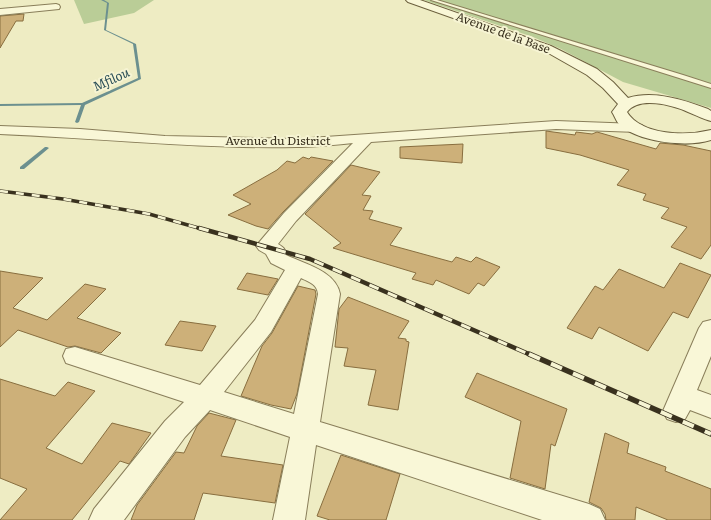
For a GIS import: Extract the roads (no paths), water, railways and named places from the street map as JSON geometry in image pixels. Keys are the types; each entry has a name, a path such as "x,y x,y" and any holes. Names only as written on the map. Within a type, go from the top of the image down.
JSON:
{"main road":[{"name":"Avenue de la Base","path":"411,0 532,41 592,72 664,101"},
{"name":"Avenue de la Base","path":"592,72 608,85 622,108 623,120 637,128 664,137 693,139 711,135"},
{"name":"Avenue de la Base","path":"622,108 642,100 664,101 688,106 711,117"},
{"path":"693,139 711,139"}],"street":[{"path":"0,12 56,6"},
{"name":"Avenue du District","path":"556,125 622,108"},
{"name":"Avenue du District","path":"0,130 80,133 165,140 296,142 366,139 556,125 637,128"},
{"path":"289,520 328,294 328,286 322,280 278,259 276,251 266,246 290,217 366,139"},
{"path":"105,520 175,429 205,398 263,326 296,268"},
{"path":"711,328 679,403 711,406"},
{"path":"75,356 205,398 305,428 589,520"}],"lane":[{"path":"433,0 711,86"}],"waterway":[{"name":"Mfilou","path":"83,104 140,78 134,44 105,30 108,3 102,0"},
{"path":"0,105 83,104"},
{"name":"Mfilou","path":"77,122 83,104"},
{"name":"Mfilou","path":"22,168 47,148"}],"railway":[{"path":"0,191 63,199 149,214 202,229"},
{"path":"199,228 310,259 531,355"},
{"path":"529,354 711,434"}]}
